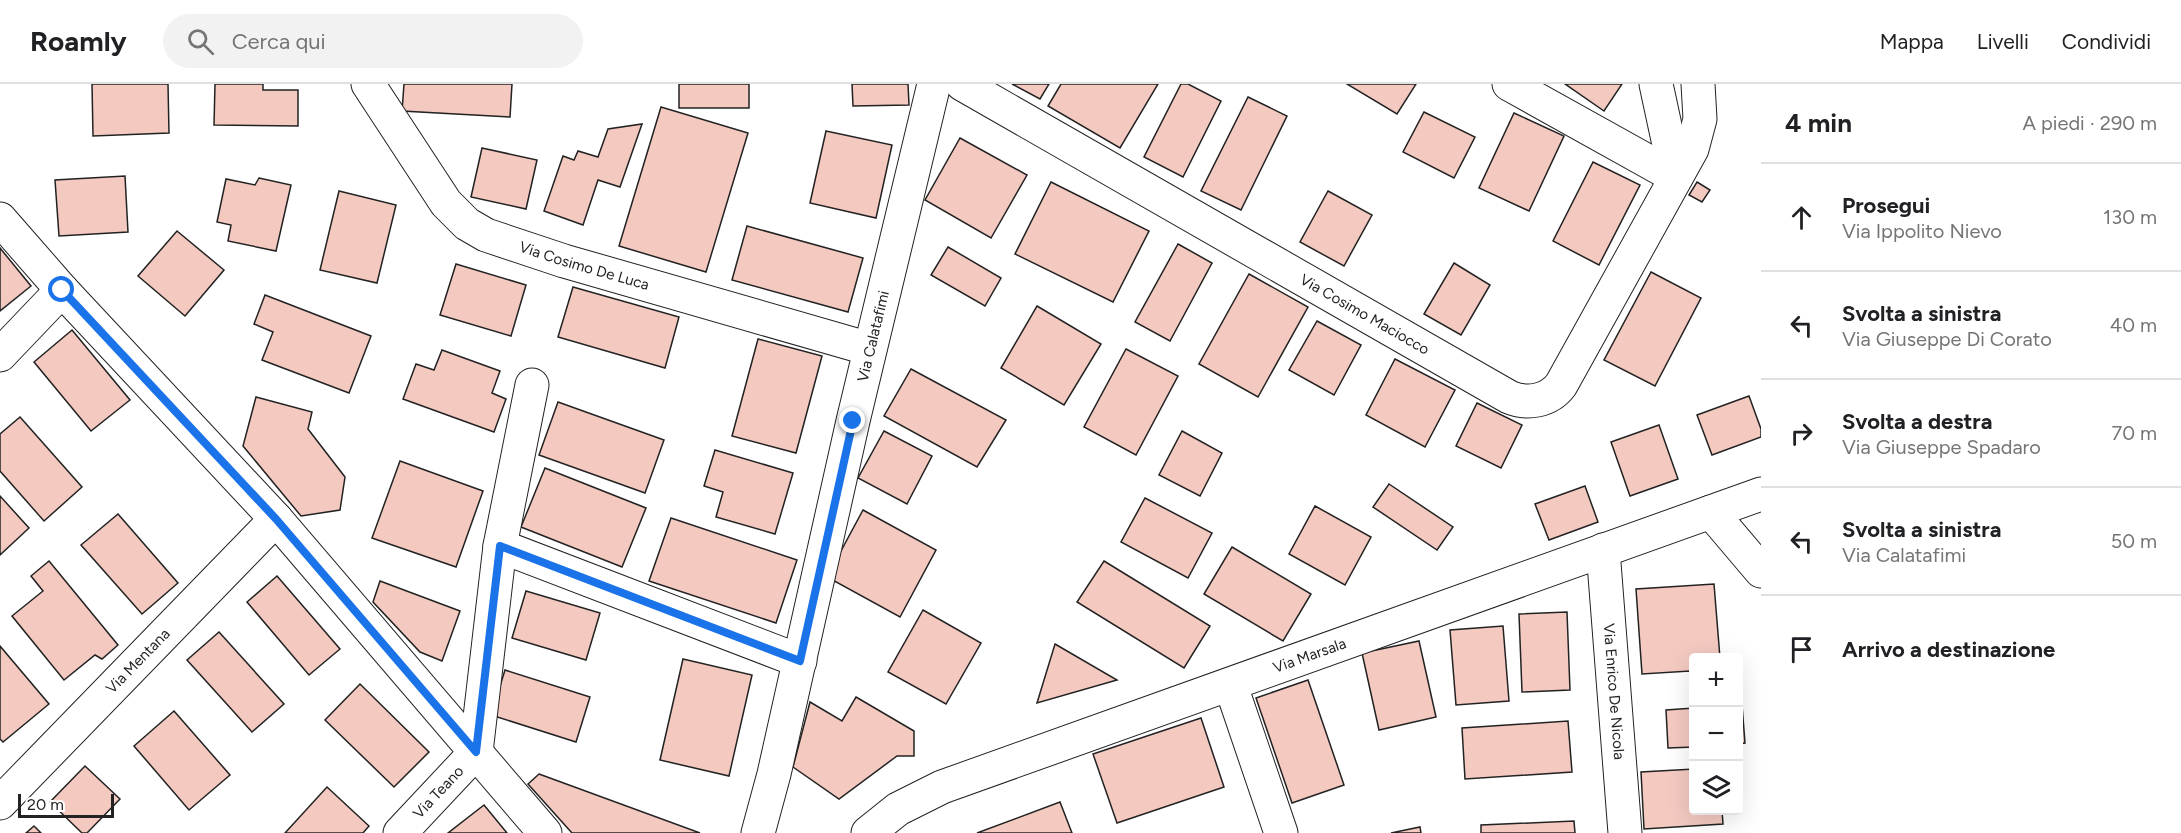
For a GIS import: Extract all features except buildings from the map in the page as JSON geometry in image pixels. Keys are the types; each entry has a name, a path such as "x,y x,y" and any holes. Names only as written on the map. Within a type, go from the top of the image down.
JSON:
{"street":[{"name":"Via Cosimo De Luca","path":"368,84 446,203 467,224 486,236 564,261 870,349"},
{"name":"Via Calatafimi","path":"758,833 934,84"},
{"name":"Via Cosimo Maciocco","path":"962,84 1515,400 1537,400 1548,397 1561,386 1692,149 1698,130 1700,108 1698,84"},
{"path":"1509,84 1676,177"},
{"path":"1656,84 1676,177"},
{"path":"0,219 62,290 276,519 545,833"},
{"path":"0,355 62,290"},
{"path":"476,752 500,546 532,386"},
{"name":"Via Marsala","path":"868,833 898,809 942,788 1761,494"},
{"path":"1711,512 1761,571"},
{"name":"Via Mentana","path":"0,803 276,519"},
{"path":"500,546 800,661"},
{"name":"Via Enrico De Nicola","path":"1603,550 1625,833"},
{"path":"1231,686 1281,833"},
{"name":"Via Teano","path":"400,833 476,752"}],"route":[{"path":"62,290 276,519 476,752 500,546 800,661 853,421"}]}
